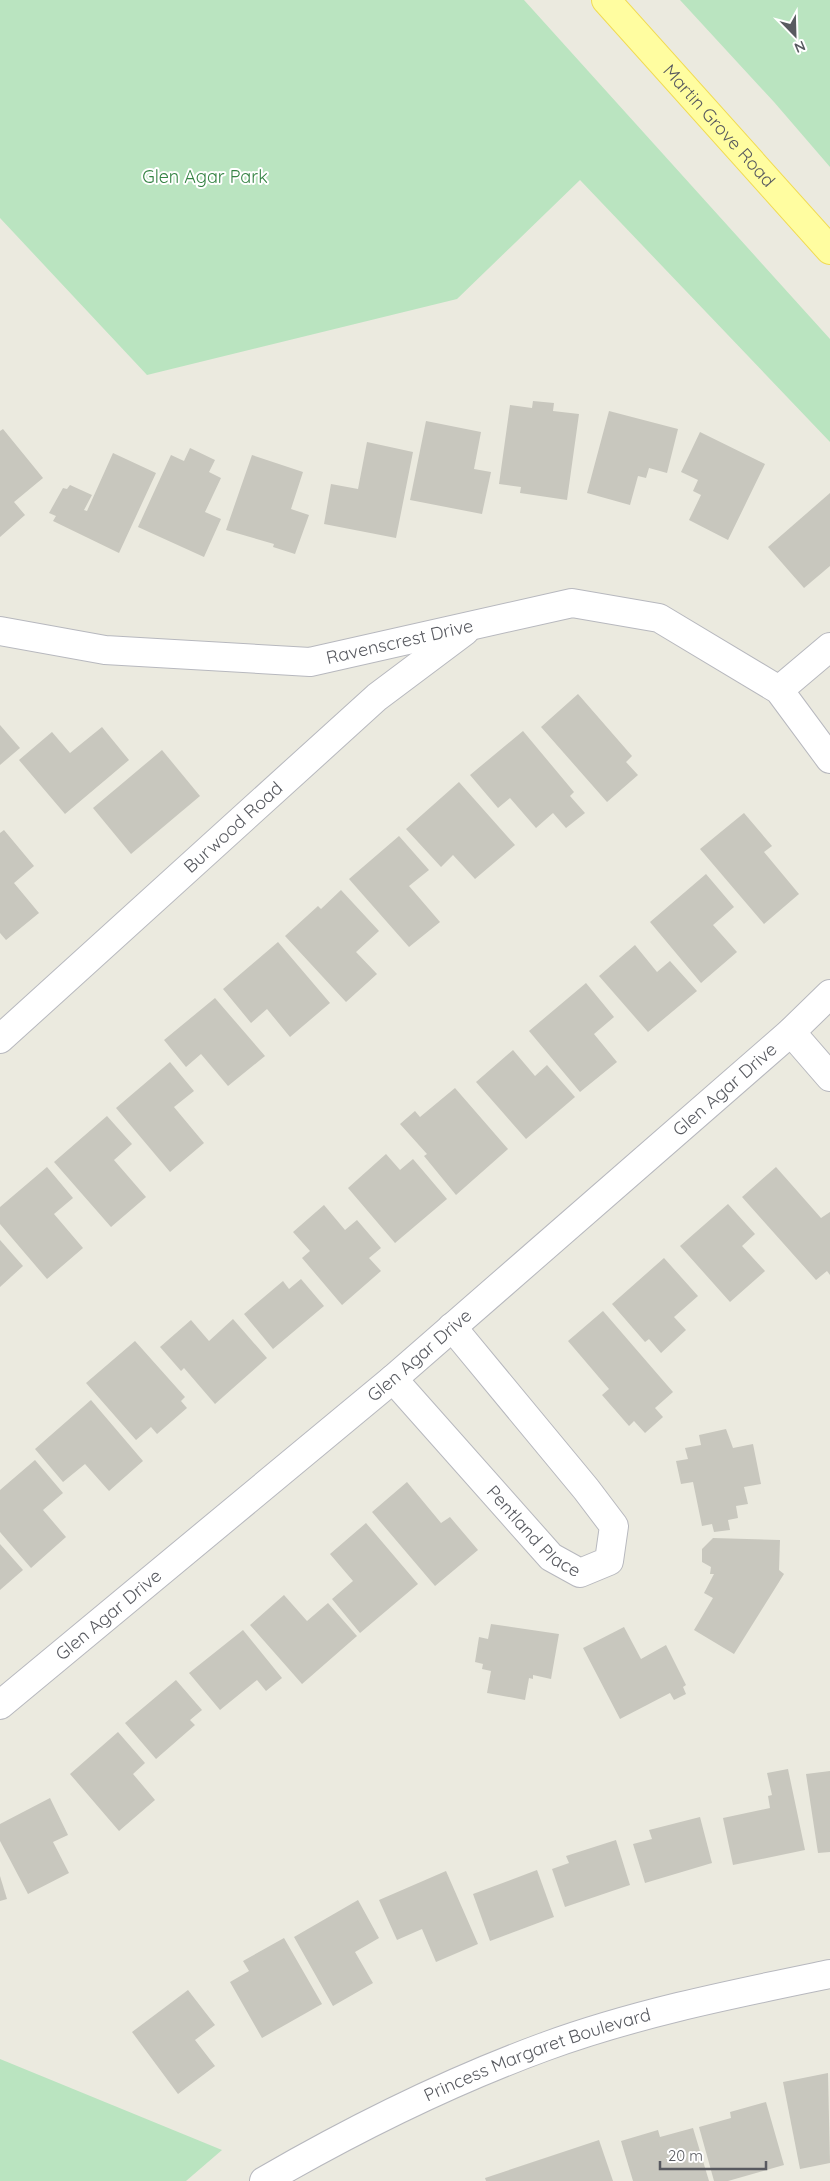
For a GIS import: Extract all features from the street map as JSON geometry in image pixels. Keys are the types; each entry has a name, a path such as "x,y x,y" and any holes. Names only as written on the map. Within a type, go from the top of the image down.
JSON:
{"main road":[{"name":"Martin Grove Road","path":"606,0 830,250"}],"street":[{"name":"Ravenscrest Drive","path":"0,631 105,650 310,662 572,603 659,618 779,690"},
{"name":"Burwood Road","path":"0,1038 377,697 474,624"},
{"path":"830,647 779,690 830,759"},
{"name":"Glen Agar Drive","path":"0,1705 393,1379 791,1032 830,994"},
{"path":"791,1032 830,1077"},
{"name":"Pentland Place","path":"393,1379 551,1557 580,1573 609,1561 614,1526 586,1489 452,1326"},
{"name":"Princess Margaret Boulevard","path":"264,2181 352,2131 396,2109 468,2076 545,2046 614,2024 697,2001 830,1974"}],"green space":[{"name":"Glen Agar Park","path":"0,0 524,0 830,339 830,442 580,180 457,299 147,375 0,218"},
{"path":"680,0 830,0 830,167 774,102"},
{"path":"0,2059 222,2150 186,2181 0,2181"}],"building":[{"path":"533,401 554,403 553,411 579,414 567,500 520,493 521,487 499,484 510,405 532,408"},
{"path":"609,411 678,429 667,473 649,468 646,478 638,476 630,505 587,493"},
{"path":"426,421 481,432 474,469 491,472 482,514 410,500"},
{"path":"3,429 43,478 14,502 25,515 0,537 0,431"},
{"path":"700,432 765,464 728,540 689,520 701,495 693,491 698,480 681,472"},
{"path":"367,442 413,452 396,538 324,524 331,484 358,489"},
{"path":"190,448 215,460 209,472 221,478 205,512 221,519 204,557 138,527 171,455 184,461"},
{"path":"113,453 156,473 119,553 53,521 56,516 49,513 63,488 67,489 70,485 92,495 84,510 87,511"},
{"path":"252,455 303,472 291,509 309,515 295,554 273,547 274,544 226,530"},
{"path":"830,493 830,566 804,588 768,547"},
{"path":"578,694 632,756 626,762 638,775 607,802 541,727"},
{"path":"0,725 20,748 0,765"},
{"path":"102,727 129,760 65,814 19,760 52,732 70,753"},
{"path":"523,731 574,792 570,796 585,813 566,828 553,813 536,828 510,798 498,808 470,775"},
{"path":"162,750 200,796 131,854 93,808"},
{"path":"459,782 515,845 475,879 453,855 441,867 406,829"},
{"path":"744,813 772,846 764,852 799,894 764,924 700,849"},
{"path":"4,830 34,866 14,883 39,913 6,940 0,933 0,833"},
{"path":"399,836 429,870 409,886 440,922 409,947 349,879"},
{"path":"706,874 734,907 713,925 737,952 701,983 650,922"},
{"path":"341,890 379,931 356,952 377,974 346,1002 285,936 318,906 321,909"},
{"path":"278,942 330,1003 290,1037 267,1009 251,1023 223,989"},
{"path":"635,945 657,972 670,961 697,991 648,1032 599,976"},
{"path":"586,983 614,1017 594,1034 617,1062 580,1092 529,1031"},
{"path":"215,998 265,1056 228,1086 201,1054 186,1067 164,1040"},
{"path":"513,1050 535,1076 547,1065 575,1097 526,1139 476,1082"},
{"path":"170,1062 194,1091 174,1107 204,1143 170,1172 116,1108"},
{"path":"455,1088 508,1149 456,1195 424,1156 427,1154 400,1124 415,1111 420,1117"},
{"path":"107,1116 132,1144 114,1160 146,1197 111,1227 54,1162"},
{"path":"386,1154 400,1170 413,1159 447,1199 395,1243 348,1188"},
{"path":"47,1167 73,1198 54,1214 83,1248 47,1279 0,1224 0,1207"},
{"path":"776,1167 821,1218 830,1212 830,1275 827,1271 816,1280 742,1197"},
{"path":"728,1204 755,1234 742,1246 765,1271 730,1302 680,1246"},
{"path":"324,1205 345,1230 357,1220 381,1248 369,1258 381,1271 342,1305 302,1258 310,1251 293,1232"},
{"path":"0,1240 23,1266 0,1287"},
{"path":"664,1258 698,1296 674,1317 686,1330 661,1353 649,1339 645,1342 612,1304"},
{"path":"301,1279 324,1306 273,1349 244,1314 283,1281 289,1289"},
{"path":"603,1311 673,1392 655,1408 663,1417 645,1433 634,1421 629,1426 602,1395 609,1389 568,1341"},
{"path":"233,1319 267,1358 215,1404 184,1368 181,1371 160,1347 191,1320 209,1341"},
{"path":"135,1341 185,1397 181,1401 187,1408 157,1434 151,1427 136,1440 86,1383"},
{"path":"91,1400 143,1461 109,1491 85,1464 63,1482 35,1449"},
{"path":"726,1429 733,1448 753,1444 761,1484 744,1487 748,1504 736,1506 738,1518 728,1520 730,1530 714,1532 712,1524 702,1526 693,1482 681,1484 676,1461 688,1459 685,1448 701,1445 699,1435"},
{"path":"35,1460 63,1493 43,1510 66,1537 31,1568 0,1532 0,1490"},
{"path":"407,1482 441,1523 450,1517 478,1550 435,1586 372,1512"},
{"path":"366,1523 418,1584 360,1633 332,1599 353,1581 330,1554"},
{"path":"713,1538 780,1540 779,1570 784,1574 734,1654 694,1630 713,1598 704,1593 714,1574 710,1574 711,1567 702,1562 702,1549"},
{"path":"0,1544 23,1570 0,1590"},
{"path":"284,1595 307,1621 328,1603 357,1636 302,1684 250,1625"},
{"path":"491,1624 559,1634 551,1679 533,1675 533,1679 529,1678 525,1700 487,1693 491,1671 482,1669 483,1664 475,1662 479,1637 488,1639"},
{"path":"624,1627 641,1659 666,1645 686,1685 683,1687 686,1694 674,1700 670,1693 620,1719 583,1648"},
{"path":"243,1630 282,1678 266,1691 257,1680 220,1710 189,1673"},
{"path":"176,1680 202,1710 190,1720 195,1725 156,1759 125,1723"},
{"path":"118,1732 145,1763 133,1774 155,1800 119,1831 70,1774"},
{"path":"788,1769 805,1850 733,1865 723,1818 770,1808 768,1796 772,1795 767,1773"},
{"path":"830,1771 830,1852 818,1853 806,1774"},
{"path":"50,1798 68,1835 53,1842 69,1873 28,1894 0,1841 0,1824"},
{"path":"700,1817 712,1863 645,1883 633,1844 652,1839 649,1830"},
{"path":"616,1840 630,1885 565,1907 552,1869 569,1863 566,1856"},
{"path":"537,1870 554,1917 490,1941 473,1894"},
{"path":"446,1871 478,1944 436,1962 422,1929 397,1940 379,1900"},
{"path":"0,1876 7,1899 0,1901"},
{"path":"358,1900 379,1938 355,1952 373,1983 333,2006 294,1937"},
{"path":"284,1938 322,2004 262,2038 230,1982 249,1971 243,1961"},
{"path":"188,1990 215,2025 195,2040 215,2066 178,2094 132,2032"},
{"path":"828,2073 830,2163 800,2169 783,2082"},
{"path":"766,2102 784,2165 728,2181 714,2181 699,2127 731,2118 730,2112"},
{"path":"693,2128 709,2181 633,2181 621,2141 658,2130 660,2137"},
{"path":"599,2140 613,2181 486,2181 485,2178"}]}
